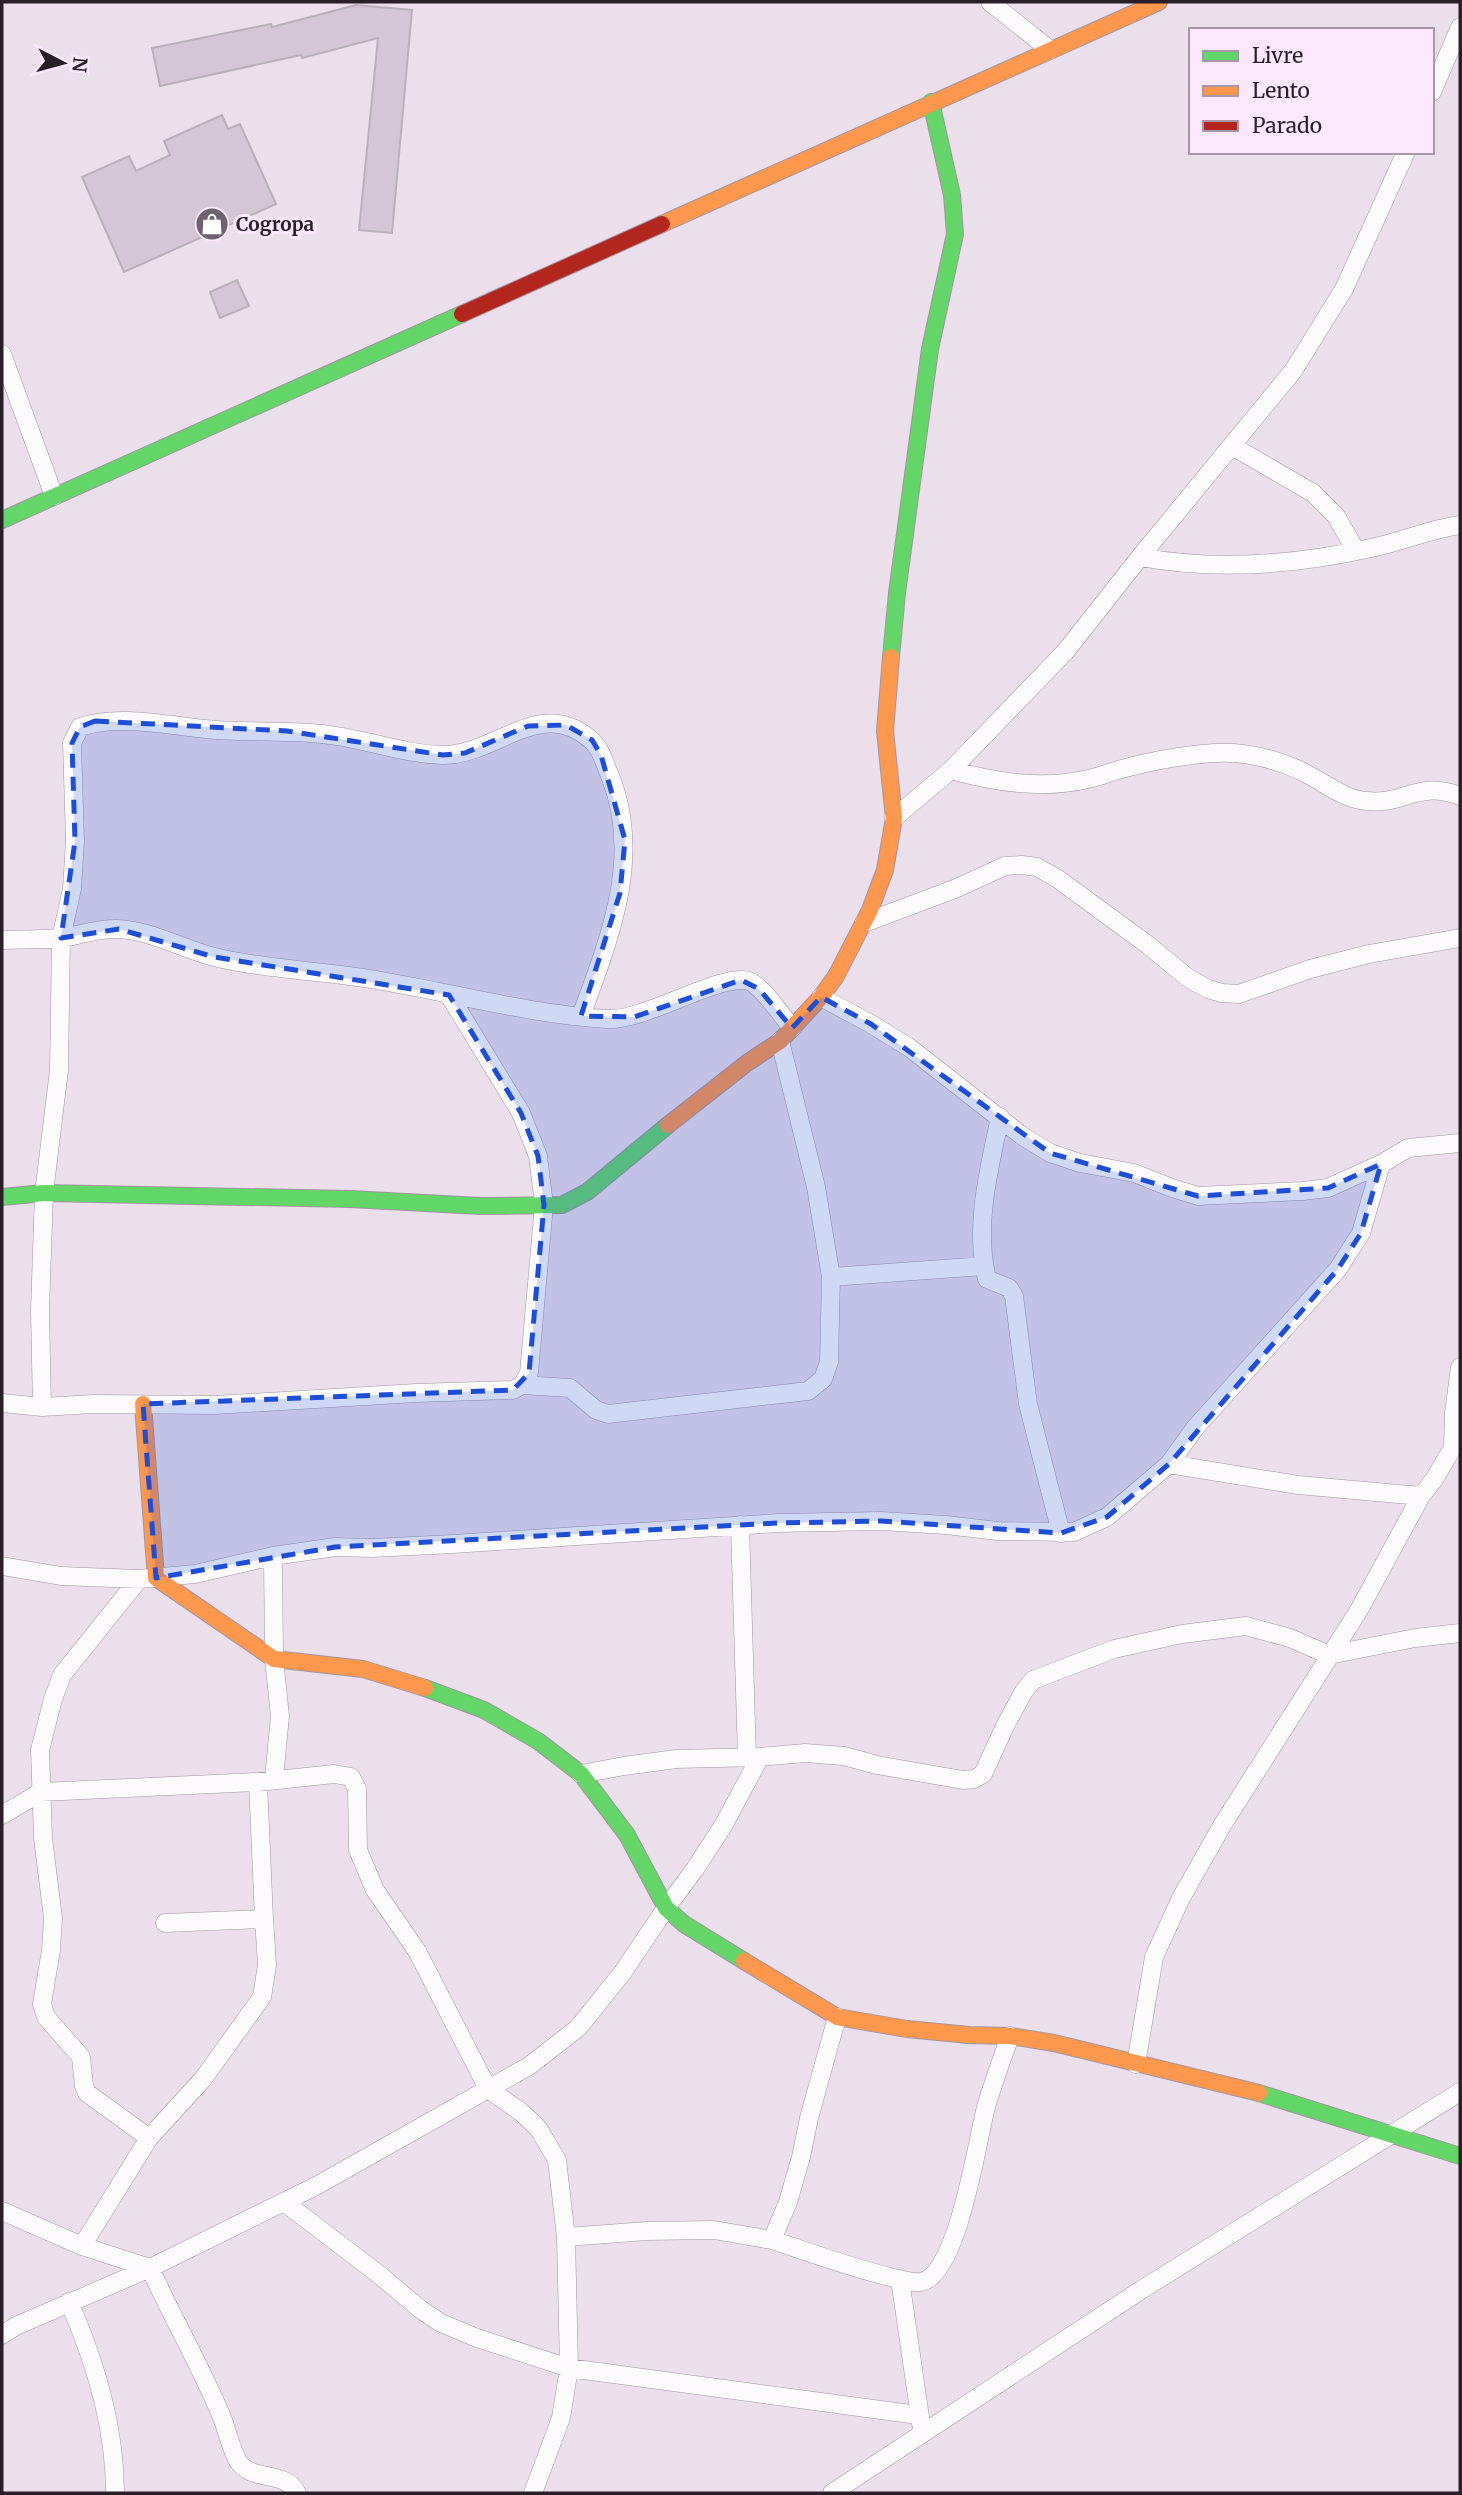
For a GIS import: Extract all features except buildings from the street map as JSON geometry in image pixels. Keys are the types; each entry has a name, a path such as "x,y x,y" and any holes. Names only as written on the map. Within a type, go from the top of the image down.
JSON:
{"street":[{"path":"989,2 1050,50"},
{"path":"2,520 1158,2"},
{"path":"1434,87 1460,28"},
{"path":"2,1197 44,1193 350,1199 481,1206 562,1205 587,1192 682,1112 786,1035 821,997 836,976 864,923 885,870 894,818 885,731 897,593 930,349 955,234 952,195 931,102"},
{"path":"894,818 951,770 1065,652 1293,371 1344,289 1405,154"},
{"path":"2,354 54,496"},
{"path":"1232,446 1313,493 1336,516 1356,551"},
{"path":"1140,557 1173,563 1236,566 1356,551 1460,525"},
{"path":"42,1407 40,1311 44,1193 59,1070 61,938 72,889 75,841 72,743 80,727 95,722 153,723 218,730 287,731 342,737 403,751 443,755 465,753 501,740 528,726 549,722 566,725 592,740 601,755 615,790 625,840 620,893 605,950 581,1016"},
{"path":"951,770 993,782 1034,784 1086,780 1148,763 1232,753 1271,759 1306,774 1349,799 1387,801 1420,790 1443,789 1460,796"},
{"path":"864,923 957,888 1006,866 1022,865 1037,867 1058,879 1188,978 1222,993 1239,994 1310,969 1460,938"},
{"path":"2,940 61,938 99,930 120,929 157,937 214,957 380,981 513,1008 610,1020 634,1017 687,996 741,980 759,989 786,1035 831,1277 829,1362 823,1379 808,1391 608,1414 596,1410 570,1388 522,1385"},
{"path":"2,1403 42,1407 215,1405 513,1390 522,1385 529,1373 544,1205 538,1156 521,1113 449,995"},
{"path":"821,997 910,1048 1021,1135 1051,1153 1080,1163 1134,1173 1198,1196 1328,1188 1381,1164 1408,1147 1460,1143"},
{"path":"1000,1117 984,1195 981,1240 984,1266 987,1279 1009,1288 1014,1296 1028,1404 1061,1533"},
{"path":"2,1566 61,1576 147,1578 195,1574 273,1556 335,1547 453,1544 740,1525 881,1521 946,1524 998,1531 1074,1532 1107,1517 1169,1464 1195,1428 1338,1269 1361,1233 1381,1164"},
{"path":"831,1277 984,1266"},
{"path":"1136,2064 1154,1958 1181,1898 1223,1824 1359,1611 1421,1496 1457,1444 1460,1367"},
{"path":"143,1404 147,1578 62,1675 40,1750 43,1838 53,1918 42,2004 46,2017 81,2057 87,2093 149,2138"},
{"path":"1169,1464 1298,1485 1421,1496"},
{"path":"2,2335 69,2302 150,2268 284,2202 530,2066 578,2028 622,1972 723,1826 753,1757 740,1525"},
{"path":"82,2246 149,2138 203,2079 262,1997 267,1965 264,1919 266,1780 280,1716 274,1659 273,1556"},
{"path":"147,1578 274,1659 363,1669 408,1681 484,1710 538,1741 581,1774 626,1835 666,1908 684,1924 837,2017 907,2029 1010,2036 1054,2043 1316,2109 1460,2156"},
{"path":"581,1774 676,1759 805,1753 844,1756 877,1765 963,1780 974,1779 983,1774 1005,1726 1033,1680 1114,1649 1182,1634 1246,1626 1290,1638 1329,1655 1415,1638 1460,1633"},
{"path":"2,1815 41,1792 334,1774 351,1777 357,1789 358,1850 374,1890 417,1951 488,2089 521,2112 538,2128 557,2160 566,2237 569,2368 561,2418 533,2493"},
{"path":"165,1923 264,1919"},
{"path":"772,2240 788,2202 837,2017"},
{"path":"566,2237 647,2231 714,2230 772,2240 856,2269 900,2279 920,2282 935,2276 944,2262 965,2204 987,2105 1010,2036"},
{"path":"832,2493 1141,2290 1460,2092"},
{"path":"284,2202 420,2309 441,2323 477,2338 569,2368 918,2414"},
{"path":"2,2211 82,2246 150,2268 221,2415 239,2462 248,2470 281,2478 293,2486 297,2493"},
{"path":"900,2279 918,2414 923,2433"},
{"path":"69,2302 89,2348 104,2400 115,2458 115,2493"}],"highlighted area":[{"path":"95,721 287,731 443,755 465,753 528,726 566,725 592,740 601,755 625,840 620,893 581,1016 634,1017 741,980 759,989 792,1028 821,997 871,1024 1050,1153 1198,1196 1328,1188 1381,1164 1361,1233 1338,1269 1169,1464 1107,1517 1061,1533 881,1521 778,1523 335,1547 156,1578 143,1404 513,1390 529,1373 544,1205 538,1156 521,1113 449,995 214,957 119,929 61,938 75,841 72,743 80,727"}],"traffic: fast":[{"path":"891,657 930,349 955,234 952,195 931,102"},
{"path":"2,520 462,314"},
{"path":"2,1197 44,1193 350,1199 481,1206 562,1205 587,1192 668,1125"},
{"path":"425,1688 484,1710 538,1741 581,1774 627,1835 666,1908 684,1924 744,1961"},
{"path":"1259,2093 1460,2156"}],"traffic: slow":[{"path":"662,224 1159,2"},
{"path":"668,1125 747,1063 780,1041 821,997 836,976 870,910 885,870 894,818 885,731 891,657"},
{"path":"143,1404 156,1578 274,1659 363,1669 425,1688"},
{"path":"744,1961 837,2017 907,2029 1010,2036 1054,2043 1259,2093"}],"traffic: jam":[{"path":"462,314 662,224"}],"place":[{"name":"Cogropa","path":"212,224"}]}
